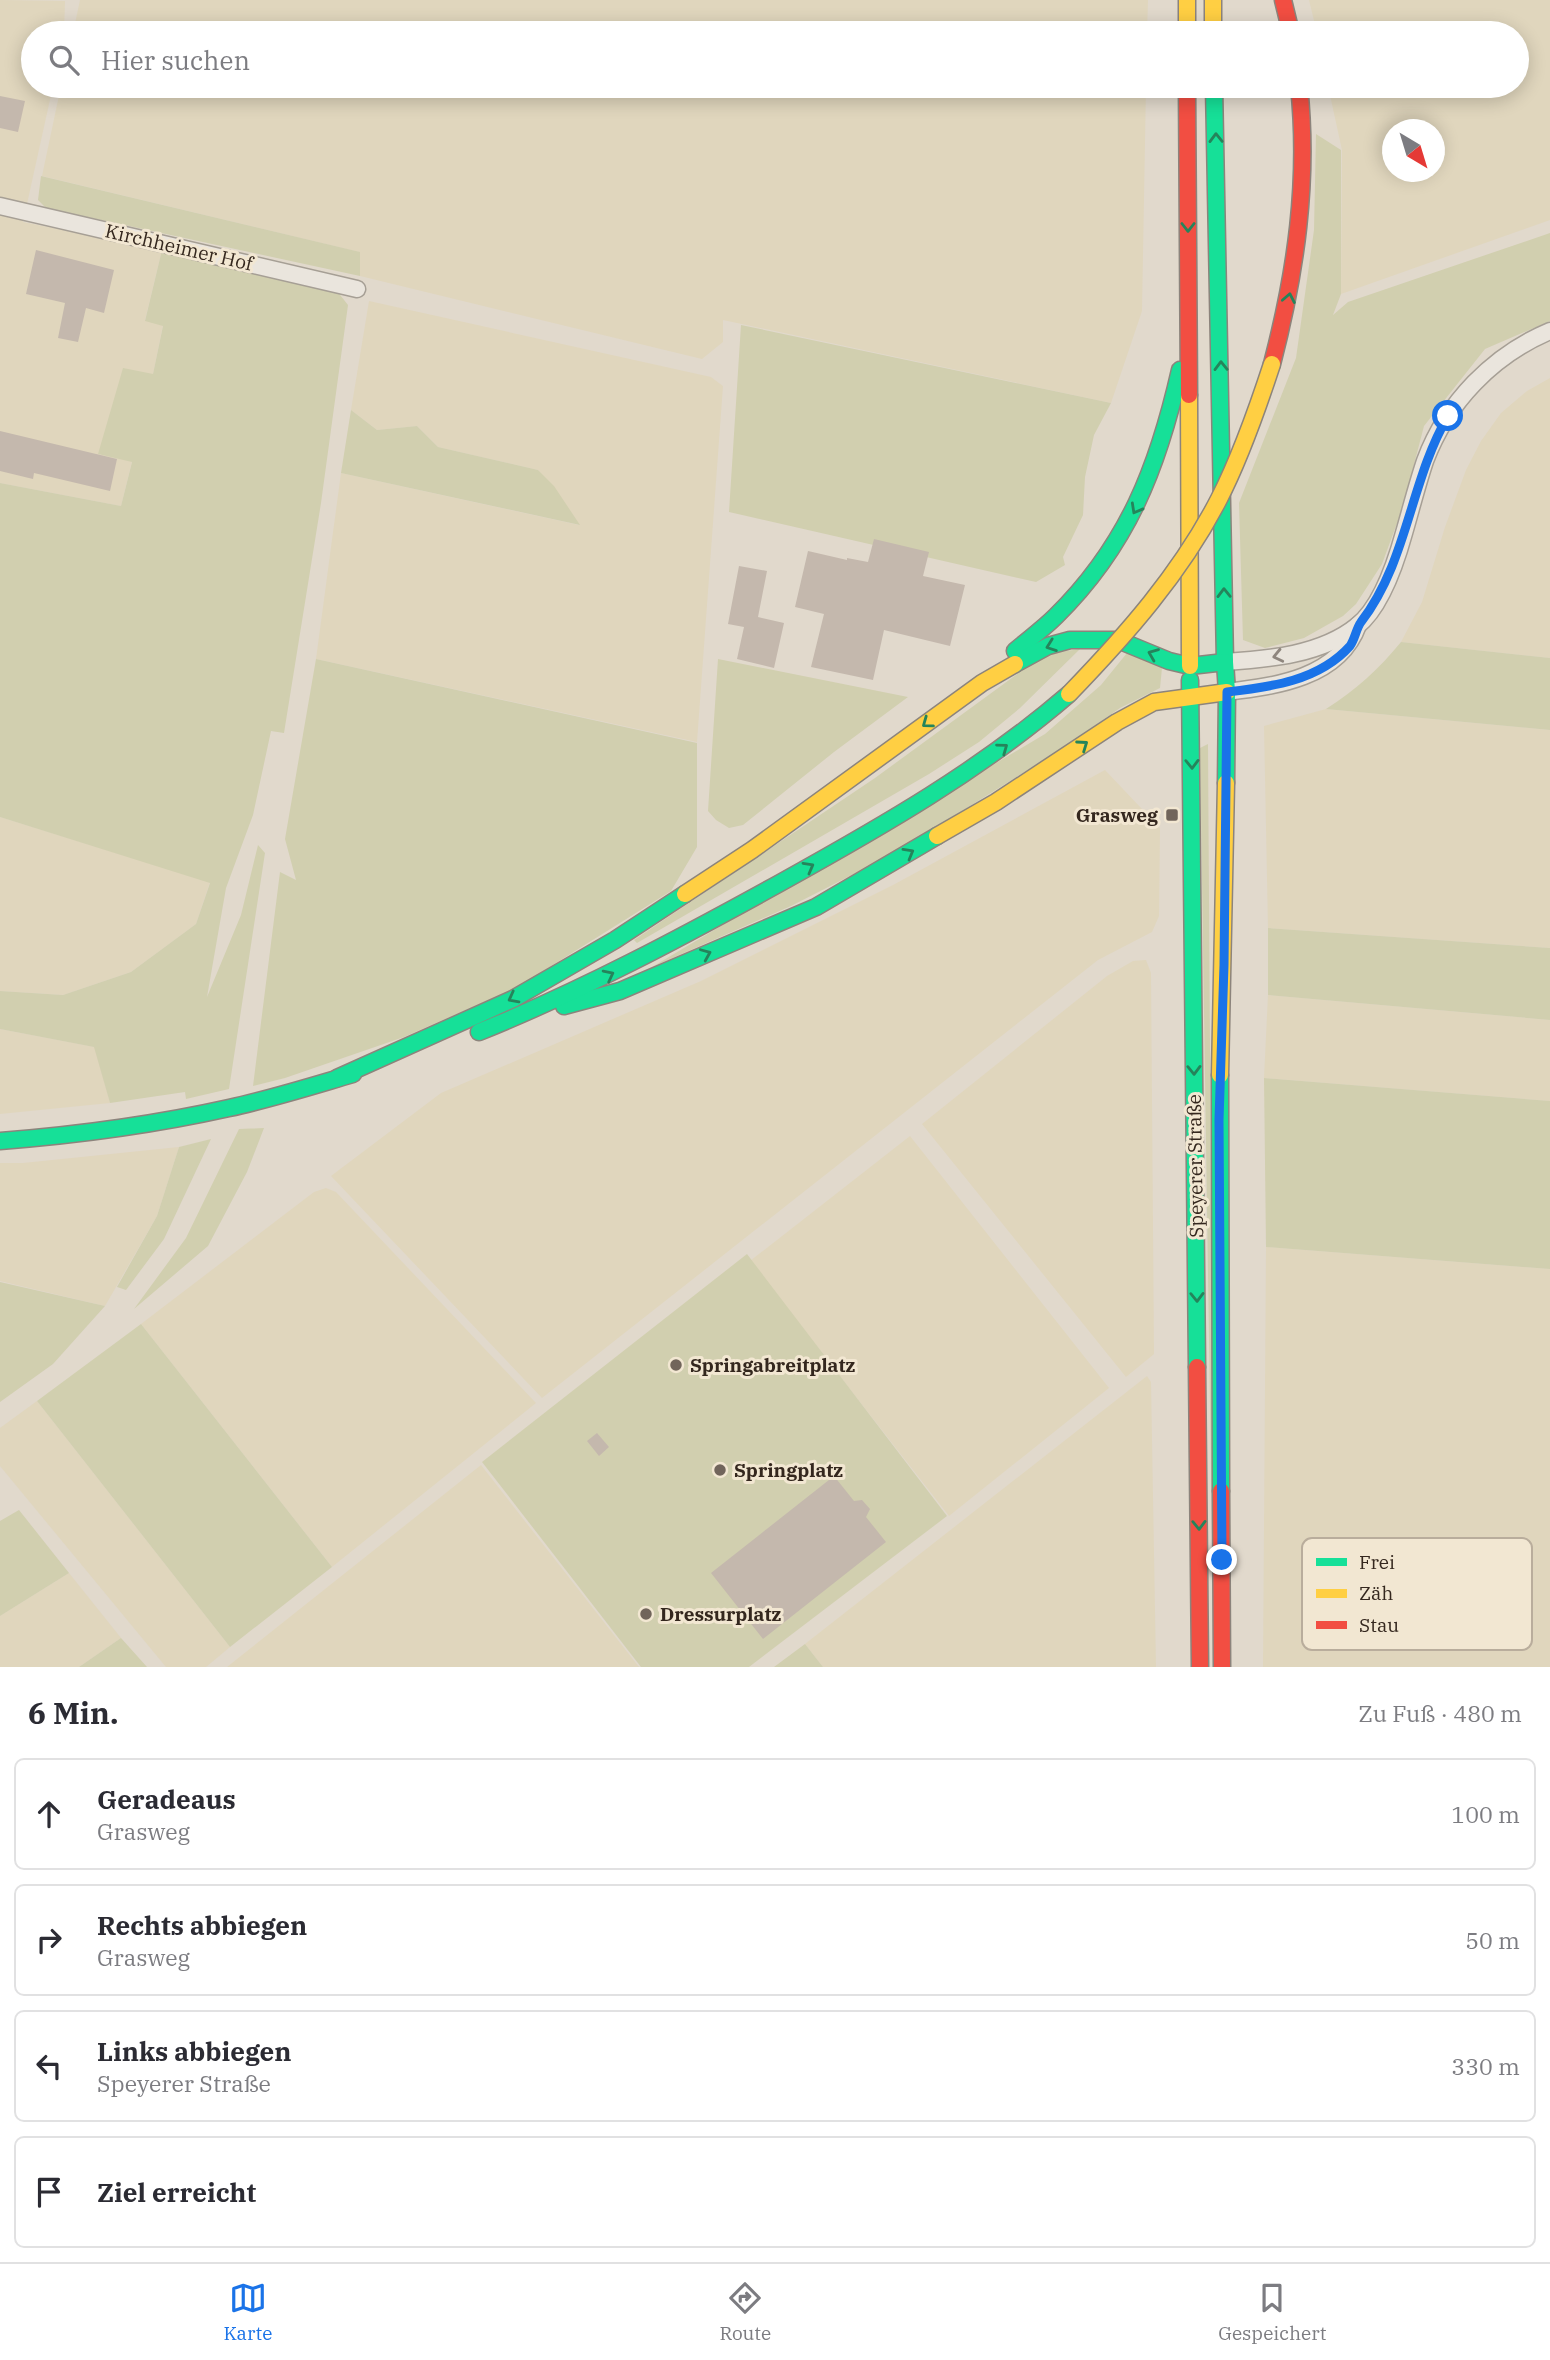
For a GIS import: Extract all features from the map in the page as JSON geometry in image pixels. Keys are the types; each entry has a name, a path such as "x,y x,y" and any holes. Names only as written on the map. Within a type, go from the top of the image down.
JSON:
{"main road":[{"path":"1187,0 1187,21"},
{"path":"1213,0 1213,21"},
{"path":"1283,0 1288,21"},
{"path":"337,1079 513,999 615,940 752,850 982,683 1059,614 1107,558 1122,534 1140,504 1162,446 1189,331 1187,98"},
{"name":"Speyerer Straße","path":"1214,98 1227,692 1224,965 1219,1120 1222,1667"},
{"path":"0,1141 118,1128 259,1101 390,1064 479,1031 607,976 912,809 1010,744 1069,694 1135,624 1178,568 1219,500 1255,416 1284,324 1292,283 1302,195 1301,98"},
{"name":"Speyerer Straße","path":"1189,331 1189,696 1200,1667"},
{"path":"982,683 1048,646 1070,640 1118,640 1169,661 1190,666 1225,662"},
{"path":"479,1031 620,990 816,907 996,803 1117,722 1154,702 1227,692"}],"street":[{"name":"Kirchheimer Hof","path":"0,206 357,289"},
{"path":"1227,692 1272,687 1295,680 1338,657 1352,643 1358,625 1390,575 1425,461 1448,416 1498,360 1515,348 1550,331"},
{"path":"1225,662 1266,659 1304,650 1341,636 1358,625"}],"shaded area":[{"path":"0,0 65,1 64,21 21,21 21,98 50,98 23,222 162,250 145,320 163,325 153,374 98,454 132,461 121,506 0,483"},
{"path":"80,0 1148,0 1147,21 76,21"},
{"path":"1309,0 1550,0 1550,220 1341,294 1342,150 1331,98 1529,98 1529,21 1314,21"},
{"path":"58,98 1146,98 1142,311 1111,403 723,320 723,342 702,359 360,276 359,252 42,176"},
{"path":"1316,134 1341,150 1341,294 1333,315 1348,302 1550,233 1550,321 1485,349 1424,426 1403,507 1382,564 1356,604 1343,616 1304,638 1265,648 1243,640 1239,503 1296,358 1314,230"},
{"path":"41,176 360,252 360,276 46,208 38,200"},
{"path":"162,250 337,291 348,305 321,503 284,733 271,731 253,815 226,888 207,997 241,915 258,845 265,853 229,1089 186,1099 185,1092 110,1103 94,1047 0,1029 0,991 63,995 131,972 196,924 210,883 0,817 0,483 121,506 132,462 98,454 123,368 153,374 163,326 145,321"},
{"path":"369,301 711,377 723,386 697,742 316,659 341,473 579,525 538,470 438,447 417,426 377,430 351,410"},
{"path":"741,325 1111,403 1094,435 1085,477 1083,515 1063,557 1065,565 1036,582 729,512"},
{"path":"1550,378 1550,658 1401,642 1422,602 1445,527 1466,470 1481,441 1501,413 1527,391"},
{"path":"351,410 377,430 417,426 438,447 538,470 554,486 580,525 341,473"},
{"path":"1401,642 1550,658 1550,730 1326,709 1366,678"},
{"path":"1080,649 1020,708 979,742 929,774 637,943 634,940 875,778 1024,669 1053,653"},
{"path":"1127,653 1162,668 1160,688 1120,708 1063,748 893,854 791,906 652,967 1045,734 1101,685"},
{"path":"316,659 697,743 697,847 671,891 516,988 404,1037 285,1078 253,1086 280,872 296,880 285,839"},
{"path":"718,659 908,697 743,825 729,828 708,811"},
{"path":"1326,709 1550,730 1550,948 1268,928 1264,726"},
{"path":"1208,744 1214,1667 1200,748"},
{"path":"1105,770 1160,828 1159,916 1152,932 1098,960 542,1398 331,1176 441,1093 701,981 893,885"},
{"path":"0,817 210,882 196,924 131,972 63,995 0,991"},
{"path":"1268,928 1550,948 1550,1020 1268,995"},
{"path":"1146,960 1151,973 1154,1354 1126,1377 922,1124 1107,976 1133,961"},
{"path":"1268,995 1550,1020 1550,1101 1264,1078"},
{"path":"0,1029 95,1047 110,1103 0,1114"},
{"path":"1264,1078 1550,1101 1550,1269 1266,1247"},
{"path":"264,1128 247,1172 208,1246 134,1309 186,1238 239,1129"},
{"path":"910,1136 1109,1388 949,1516 750,1261"},
{"path":"211,1139 164,1239 126,1290 117,1287 157,1216 179,1147"},
{"path":"179,1147 157,1216 105,1306 0,1281 0,1163"},
{"path":"326,1188 336,1192 536,1403 332,1567 141,1324 314,1192"},
{"path":"1266,1247 1550,1269 1550,1667 1263,1667"},
{"path":"747,1254 947,1516 749,1667 641,1667 482,1462"},
{"path":"0,1282 105,1306 53,1364 0,1402"},
{"path":"141,1324 332,1567 230,1647 37,1401"},
{"path":"1147,1376 1151,1382 1156,1667 823,1667 805,1644"},
{"path":"37,1401 230,1647 206,1667 166,1667 0,1466 0,1428"},
{"path":"481,1465 639,1667 227,1667"},
{"path":"19,1510 69,1573 0,1616 0,1521"},
{"path":"69,1573 121,1638 79,1667 0,1667 0,1616"},
{"path":"121,1638 147,1667 79,1667"},
{"path":"805,1644 823,1667 774,1667"}],"building":[{"path":"0,96 25,101 18,132 0,128"},
{"path":"36,250 114,270 104,313 86,308 78,342 58,338 65,303 26,294"},
{"path":"0,431 117,459 110,491 34,473 33,479 0,471"},
{"path":"874,539 929,552 923,576 965,585 950,646 884,630 873,680 811,667 824,614 795,607 808,551 868,562"},
{"path":"739,566 767,571 758,617 784,623 774,668 737,659 744,627 728,624"},
{"path":"597,1433 609,1447 599,1456 587,1441"},
{"path":"834,1476 854,1501 862,1500 870,1509 866,1517 886,1542 763,1639 711,1573"}],"traffic: fast":[{"path":"1214,98 1225,662"},
{"path":"1015,651 1051,621 1081,589 1121,533 1150,472 1180,370"},
{"path":"1015,664 1048,646 1070,640 1118,640 1169,661 1190,666 1225,662 1226,783"},
{"path":"1190,680 1197,1367"},
{"path":"479,1032 632,962 855,841 1001,748 1069,694"},
{"path":"564,1006 620,991 816,907 937,836"},
{"path":"337,1078 513,999 615,940 685,894"},
{"path":"0,1141 172,1119 260,1101 353,1074"},
{"path":"1220,1075 1221,1491"}],"traffic: slow":[{"path":"1187,0 1187,21"},
{"path":"1213,0 1213,21"},
{"path":"1069,694 1151,602 1204,526 1241,450 1272,364"},
{"path":"1189,395 1190,666"},
{"path":"685,894 752,850 982,683 1015,664"},
{"path":"937,836 996,802 1117,722 1154,702 1227,692"},
{"path":"1220,1075 1226,783"}],"traffic: jam":[{"path":"1283,0 1288,21"},
{"path":"1187,98 1189,395"},
{"path":"1272,364 1288,295 1298,226 1302,157 1300,98"},
{"path":"1197,1367 1200,1667"},
{"path":"1221,1491 1222,1667"}],"place":[{"name":"Grasweg","path":"1172,815"},
{"name":"Springabreitplatz","path":"676,1365"},
{"name":"Springplatz","path":"720,1470"},
{"name":"Dressurplatz","path":"646,1614"}],"route":[{"path":"1222,1560 1219,1120 1224,965 1227,692 1272,687 1295,680 1338,657 1352,643 1358,625 1390,575 1425,461 1448,416"}]}
